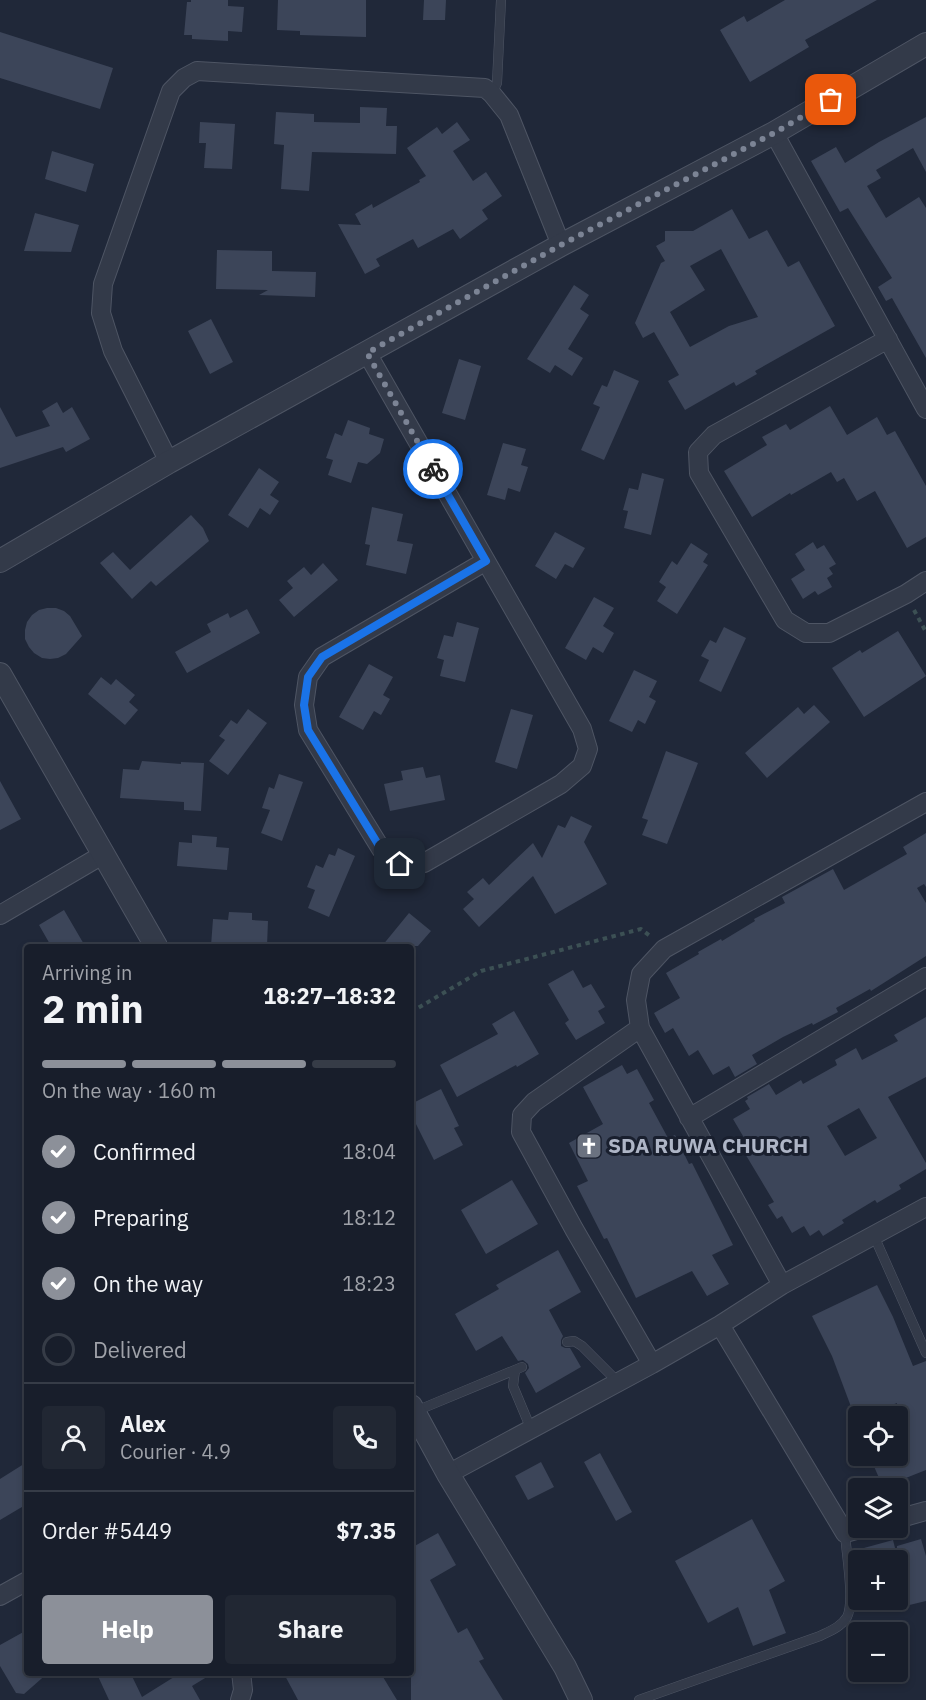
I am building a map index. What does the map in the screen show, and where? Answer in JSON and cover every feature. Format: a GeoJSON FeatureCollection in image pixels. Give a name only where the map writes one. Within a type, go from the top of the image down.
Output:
{"type":"FeatureCollection","features":[{"type":"Feature","properties":{"kind":"street"},"geometry":{"type":"LineString","coordinates":[[0,561],[169,462],[561,245],[774,133],[926,44]]}},
{"type":"Feature","properties":{"kind":"street"},"geometry":{"type":"LineString","coordinates":[[169,462],[112,351],[101,313],[103,284],[171,90],[196,71],[485,88],[509,115],[561,245]]}},
{"type":"Feature","properties":{"kind":"street"},"geometry":{"type":"LineString","coordinates":[[774,133],[926,409]]}},
{"type":"Feature","properties":{"kind":"street"},"geometry":{"type":"LineString","coordinates":[[888,339],[714,435],[698,452],[699,473],[786,620],[806,633],[829,633],[906,594],[926,581]]}},
{"type":"Feature","properties":{"kind":"street"},"geometry":{"type":"LineString","coordinates":[[367,353],[486,561],[582,729],[588,749],[582,766],[561,784],[424,863],[400,864],[381,849],[308,730],[304,705],[308,677],[322,657],[486,561]]}},
{"type":"Feature","properties":{"kind":"street"},"geometry":{"type":"LineString","coordinates":[[0,674],[155,944]]}},
{"type":"Feature","properties":{"kind":"street"},"geometry":{"type":"LineString","coordinates":[[782,1285],[640,1028],[636,1000],[640,974],[664,949],[926,802]]}},
{"type":"Feature","properties":{"kind":"street"},"geometry":{"type":"LineString","coordinates":[[0,915],[104,854]]}},
{"type":"Feature","properties":{"kind":"street"},"geometry":{"type":"LineString","coordinates":[[689,1118],[926,977]]}},
{"type":"Feature","properties":{"kind":"street"},"geometry":{"type":"LineString","coordinates":[[640,1028],[534,1102],[522,1115],[521,1132],[652,1364]]}},
{"type":"Feature","properties":{"kind":"street"},"geometry":{"type":"LineString","coordinates":[[448,1474],[652,1364],[720,1325],[782,1285],[926,1208]]}},
{"type":"Feature","properties":{"kind":"street"},"geometry":{"type":"LineString","coordinates":[[720,1325],[845,1533],[848,1532]]}},
{"type":"Feature","properties":{"kind":"street"},"geometry":{"type":"LineString","coordinates":[[414,1411],[448,1474],[565,1667],[581,1700]]}},
{"type":"Feature","properties":{"kind":"street"},"geometry":{"type":"LineString","coordinates":[[908,1516],[926,1510]]}},
{"type":"Feature","properties":{"kind":"street"},"geometry":{"type":"LineString","coordinates":[[0,1596],[24,1583]]}},
{"type":"Feature","properties":{"kind":"street"},"geometry":{"type":"LineString","coordinates":[[240,1700],[243,1690],[241,1676]]}},
{"type":"Feature","properties":{"kind":"lane"},"geometry":{"type":"LineString","coordinates":[[492,94],[497,83],[501,0]]}},
{"type":"Feature","properties":{"kind":"lane"},"geometry":{"type":"LineString","coordinates":[[874,1236],[926,1353]]}},
{"type":"Feature","properties":{"kind":"lane"},"geometry":{"type":"LineString","coordinates":[[567,1342],[574,1341],[582,1346],[618,1382]]}},
{"type":"Feature","properties":{"kind":"lane"},"geometry":{"type":"LineString","coordinates":[[414,1409],[518,1369],[513,1386],[531,1429]]}},
{"type":"Feature","properties":{"kind":"lane"},"geometry":{"type":"LineString","coordinates":[[639,1700],[837,1628],[847,1617],[851,1603],[845,1533]]}},
{"type":"Feature","properties":{"kind":"path"},"geometry":{"type":"LineString","coordinates":[[414,1010],[481,970],[641,929],[664,949]]}},
{"type":"Feature","properties":{"kind":"building"},"geometry":{"type":"Polygon","coordinates":[[[191,0],[228,0],[228,6],[244,7],[242,32],[228,31],[228,41],[192,39],[192,35],[184,35],[187,2],[191,0]]]}},
{"type":"Feature","properties":{"kind":"building"},"geometry":{"type":"Polygon","coordinates":[[[278,0],[366,0],[366,37],[300,35],[300,31],[277,30],[278,0]]]}},
{"type":"Feature","properties":{"kind":"building"},"geometry":{"type":"Polygon","coordinates":[[[424,0],[446,0],[445,20],[423,20],[424,0]]]}},
{"type":"Feature","properties":{"kind":"building"},"geometry":{"type":"Polygon","coordinates":[[[785,0],[877,0],[805,40],[809,47],[750,82],[720,30],[744,16],[747,22],[785,0]]]}},
{"type":"Feature","properties":{"kind":"building"},"geometry":{"type":"Polygon","coordinates":[[[0,32],[113,68],[100,109],[0,78],[0,32]]]}},
{"type":"Feature","properties":{"kind":"building"},"geometry":{"type":"Polygon","coordinates":[[[360,107],[387,108],[386,126],[397,126],[396,154],[312,152],[309,191],[281,189],[284,145],[274,144],[276,112],[314,114],[314,122],[360,123],[360,107]]]}},
{"type":"Feature","properties":{"kind":"building"},"geometry":{"type":"Polygon","coordinates":[[[926,117],[926,172],[913,148],[876,170],[881,178],[867,186],[886,218],[919,197],[926,208],[926,358],[892,298],[886,301],[878,287],[892,278],[848,208],[840,212],[811,161],[836,147],[845,163],[926,117]]]}},
{"type":"Feature","properties":{"kind":"building"},"geometry":{"type":"Polygon","coordinates":[[[200,122],[235,124],[232,169],[204,168],[206,143],[199,143],[200,122]]]}},
{"type":"Feature","properties":{"kind":"building"},"geometry":{"type":"Polygon","coordinates":[[[457,122],[470,140],[453,151],[473,181],[486,172],[502,196],[482,210],[488,219],[460,239],[453,229],[418,248],[413,239],[376,259],[380,266],[365,274],[338,224],[361,225],[355,214],[372,204],[373,208],[420,182],[419,180],[426,176],[407,148],[437,127],[442,134],[457,122]]]}},
{"type":"Feature","properties":{"kind":"building"},"geometry":{"type":"Polygon","coordinates":[[[52,151],[94,164],[86,192],[45,179],[52,151]]]}},
{"type":"Feature","properties":{"kind":"building"},"geometry":{"type":"Polygon","coordinates":[[[732,209],[749,239],[767,230],[788,267],[799,261],[835,326],[755,371],[757,374],[736,386],[734,382],[685,410],[668,381],[679,375],[654,332],[643,338],[635,323],[661,263],[665,261],[656,246],[665,241],[665,231],[693,231],[732,209]],[[721,249],[690,266],[705,290],[670,312],[690,347],[729,326],[758,317],[721,249]]]}},
{"type":"Feature","properties":{"kind":"building"},"geometry":{"type":"Polygon","coordinates":[[[35,213],[79,225],[71,252],[24,251],[35,213]]]}},
{"type":"Feature","properties":{"kind":"building"},"geometry":{"type":"Polygon","coordinates":[[[217,250],[272,251],[272,271],[316,272],[315,297],[259,295],[268,290],[216,289],[217,250]]]}},
{"type":"Feature","properties":{"kind":"building"},"geometry":{"type":"Polygon","coordinates":[[[574,285],[589,295],[580,309],[589,315],[568,349],[583,358],[572,376],[555,365],[550,373],[527,359],[574,285]]]}},
{"type":"Feature","properties":{"kind":"building"},"geometry":{"type":"Polygon","coordinates":[[[211,319],[233,362],[210,374],[188,331],[211,319]]]}},
{"type":"Feature","properties":{"kind":"building"},"geometry":{"type":"Polygon","coordinates":[[[459,359],[481,366],[465,420],[442,413],[459,359]]]}},
{"type":"Feature","properties":{"kind":"building"},"geometry":{"type":"Polygon","coordinates":[[[614,370],[639,381],[604,460],[581,450],[600,407],[593,404],[602,385],[607,387],[614,370]]]}},
{"type":"Feature","properties":{"kind":"building"},"geometry":{"type":"Polygon","coordinates":[[[57,402],[63,413],[72,407],[90,439],[66,452],[63,447],[0,468],[0,407],[16,437],[50,426],[42,411],[57,402]]]}},
{"type":"Feature","properties":{"kind":"building"},"geometry":{"type":"Polygon","coordinates":[[[830,406],[847,435],[877,417],[887,435],[895,431],[926,486],[926,537],[907,548],[875,491],[857,501],[844,478],[837,482],[831,472],[791,495],[790,493],[752,517],[724,471],[767,445],[762,437],[786,424],[790,430],[830,406]]]}},
{"type":"Feature","properties":{"kind":"building"},"geometry":{"type":"Polygon","coordinates":[[[348,420],[370,428],[369,434],[384,439],[380,453],[367,464],[358,462],[351,483],[328,475],[333,460],[326,458],[335,433],[342,436],[348,420]]]}},
{"type":"Feature","properties":{"kind":"building"},"geometry":{"type":"Polygon","coordinates":[[[503,443],[526,449],[521,465],[528,467],[520,492],[508,488],[505,500],[487,495],[503,443]]]}},
{"type":"Feature","properties":{"kind":"building"},"geometry":{"type":"Polygon","coordinates":[[[259,468],[279,482],[270,495],[279,501],[270,515],[260,508],[248,528],[228,515],[259,468]]]}},
{"type":"Feature","properties":{"kind":"building"},"geometry":{"type":"Polygon","coordinates":[[[642,473],[664,479],[651,535],[624,528],[628,511],[623,510],[629,488],[638,490],[642,473]]]}},
{"type":"Feature","properties":{"kind":"building"},"geometry":{"type":"Polygon","coordinates":[[[372,507],[403,514],[397,541],[413,544],[406,574],[366,565],[370,545],[365,544],[372,507]]]}},
{"type":"Feature","properties":{"kind":"building"},"geometry":{"type":"Polygon","coordinates":[[[191,515],[203,528],[209,541],[156,586],[151,581],[132,599],[100,563],[113,552],[130,570],[191,515]]]}},
{"type":"Feature","properties":{"kind":"building"},"geometry":{"type":"Polygon","coordinates":[[[555,532],[585,548],[573,568],[565,564],[556,579],[535,566],[555,532]]]}},
{"type":"Feature","properties":{"kind":"building"},"geometry":{"type":"Polygon","coordinates":[[[813,542],[817,549],[824,545],[836,564],[829,568],[833,574],[827,578],[832,587],[818,595],[815,591],[803,599],[791,579],[805,570],[795,554],[813,542]]]}},
{"type":"Feature","properties":{"kind":"building"},"geometry":{"type":"Polygon","coordinates":[[[691,543],[708,554],[703,562],[708,565],[677,614],[657,601],[666,587],[659,582],[672,561],[677,565],[691,543]]]}},
{"type":"Feature","properties":{"kind":"building"},"geometry":{"type":"Polygon","coordinates":[[[323,563],[338,580],[294,617],[279,600],[293,588],[287,581],[304,567],[311,575],[323,563]]]}},
{"type":"Feature","properties":{"kind":"building"},"geometry":{"type":"Polygon","coordinates":[[[594,597],[614,608],[603,626],[614,633],[603,653],[593,647],[586,660],[565,648],[594,597]]]}},
{"type":"Feature","properties":{"kind":"building"},"geometry":{"type":"Polygon","coordinates":[[[47,608],[64,611],[70,616],[82,636],[66,654],[58,658],[42,658],[34,653],[25,639],[27,622],[39,610],[47,608]]]}},
{"type":"Feature","properties":{"kind":"building"},"geometry":{"type":"Polygon","coordinates":[[[247,609],[260,633],[187,673],[175,652],[211,632],[207,624],[228,613],[230,618],[247,609]]]}},
{"type":"Feature","properties":{"kind":"building"},"geometry":{"type":"Polygon","coordinates":[[[457,622],[479,628],[465,682],[440,676],[444,660],[437,658],[444,635],[453,637],[457,622]]]}},
{"type":"Feature","properties":{"kind":"building"},"geometry":{"type":"Polygon","coordinates":[[[724,627],[746,638],[721,692],[699,681],[709,660],[701,656],[710,640],[716,643],[724,627]]]}},
{"type":"Feature","properties":{"kind":"building"},"geometry":{"type":"Polygon","coordinates":[[[898,631],[926,676],[864,717],[832,668],[860,650],[862,653],[898,631]]]}},
{"type":"Feature","properties":{"kind":"building"},"geometry":{"type":"Polygon","coordinates":[[[369,664],[393,677],[383,695],[390,699],[381,715],[374,711],[363,730],[339,717],[369,664]]]}},
{"type":"Feature","properties":{"kind":"building"},"geometry":{"type":"Polygon","coordinates":[[[634,670],[657,681],[649,697],[656,701],[645,724],[638,720],[632,732],[609,721],[634,670]]]}},
{"type":"Feature","properties":{"kind":"building"},"geometry":{"type":"Polygon","coordinates":[[[101,677],[111,685],[116,679],[135,695],[129,702],[138,710],[125,725],[88,694],[101,677]]]}},
{"type":"Feature","properties":{"kind":"building"},"geometry":{"type":"Polygon","coordinates":[[[814,705],[830,722],[767,778],[745,753],[798,707],[804,714],[814,705]]]}},
{"type":"Feature","properties":{"kind":"building"},"geometry":{"type":"Polygon","coordinates":[[[248,709],[267,723],[228,775],[209,761],[225,740],[219,736],[231,720],[237,724],[248,709]]]}},
{"type":"Feature","properties":{"kind":"building"},"geometry":{"type":"Polygon","coordinates":[[[511,709],[533,715],[517,769],[495,762],[511,709]]]}},
{"type":"Feature","properties":{"kind":"building"},"geometry":{"type":"Polygon","coordinates":[[[666,751],[698,763],[667,844],[642,835],[648,820],[642,818],[666,751]]]}},
{"type":"Feature","properties":{"kind":"building"},"geometry":{"type":"Polygon","coordinates":[[[142,761],[204,763],[201,811],[184,810],[184,802],[120,798],[123,769],[139,770],[142,761]]]}},
{"type":"Feature","properties":{"kind":"building"},"geometry":{"type":"Polygon","coordinates":[[[423,767],[426,778],[440,775],[445,800],[390,811],[384,784],[403,780],[401,771],[423,767]]]}},
{"type":"Feature","properties":{"kind":"building"},"geometry":{"type":"Polygon","coordinates":[[[279,774],[303,782],[282,841],[261,833],[270,810],[262,808],[269,787],[274,789],[279,774]]]}},
{"type":"Feature","properties":{"kind":"building"},"geometry":{"type":"Polygon","coordinates":[[[0,781],[21,819],[0,830],[0,781]]]}},
{"type":"Feature","properties":{"kind":"building"},"geometry":{"type":"Polygon","coordinates":[[[571,816],[592,826],[584,842],[607,884],[555,914],[533,876],[479,927],[463,909],[474,899],[467,892],[483,878],[489,885],[533,843],[542,858],[558,825],[565,828],[571,816]]]}},
{"type":"Feature","properties":{"kind":"building"},"geometry":{"type":"Polygon","coordinates":[[[926,833],[926,887],[924,884],[917,888],[926,903],[926,956],[871,991],[870,989],[836,1008],[838,1012],[783,1037],[752,1055],[757,1064],[735,1077],[729,1066],[713,1075],[698,1050],[689,1056],[673,1028],[665,1033],[654,1013],[680,998],[666,973],[699,954],[698,952],[721,939],[722,941],[755,921],[754,919],[785,903],[782,897],[833,869],[844,890],[907,854],[903,847],[926,833]]]}},
{"type":"Feature","properties":{"kind":"building"},"geometry":{"type":"Polygon","coordinates":[[[192,835],[217,837],[216,847],[229,848],[227,870],[177,866],[179,842],[192,843],[192,835]]]}},
{"type":"Feature","properties":{"kind":"building"},"geometry":{"type":"Polygon","coordinates":[[[338,848],[355,856],[329,917],[308,908],[315,890],[307,887],[316,865],[323,868],[329,854],[335,856],[338,848]]]}},
{"type":"Feature","properties":{"kind":"building"},"geometry":{"type":"Polygon","coordinates":[[[64,910],[84,944],[50,944],[39,925],[64,910]]]}},
{"type":"Feature","properties":{"kind":"building"},"geometry":{"type":"Polygon","coordinates":[[[229,912],[252,913],[252,920],[268,921],[267,944],[211,944],[213,919],[228,920],[229,912]]]}},
{"type":"Feature","properties":{"kind":"building"},"geometry":{"type":"Polygon","coordinates":[[[409,913],[431,931],[418,946],[384,944],[409,913]]]}},
{"type":"Feature","properties":{"kind":"building"},"geometry":{"type":"Polygon","coordinates":[[[573,970],[583,988],[591,984],[605,1007],[598,1011],[605,1023],[576,1040],[565,1023],[569,1020],[548,984],[573,970]]]}},
{"type":"Feature","properties":{"kind":"building"},"geometry":{"type":"Polygon","coordinates":[[[514,1011],[539,1054],[457,1097],[440,1065],[498,1034],[492,1024],[514,1011]]]}},
{"type":"Feature","properties":{"kind":"building"},"geometry":{"type":"Polygon","coordinates":[[[926,1017],[926,1077],[888,1097],[926,1163],[926,1169],[899,1185],[901,1189],[877,1203],[875,1200],[842,1220],[844,1223],[823,1236],[819,1230],[810,1236],[804,1226],[792,1233],[782,1216],[777,1219],[768,1205],[774,1202],[744,1152],[750,1148],[733,1119],[750,1109],[745,1101],[747,1097],[769,1084],[776,1095],[801,1080],[803,1084],[837,1065],[835,1060],[856,1048],[862,1060],[898,1041],[894,1035],[926,1017]],[[859,1108],[827,1126],[845,1156],[877,1138],[859,1108]]]}},
{"type":"Feature","properties":{"kind":"building"},"geometry":{"type":"Polygon","coordinates":[[[622,1065],[627,1074],[637,1069],[654,1100],[649,1103],[668,1138],[675,1135],[689,1164],[692,1163],[733,1245],[712,1255],[729,1284],[707,1296],[692,1271],[636,1298],[607,1238],[604,1239],[577,1186],[588,1181],[569,1143],[603,1124],[583,1087],[622,1065]]]}},
{"type":"Feature","properties":{"kind":"building"},"geometry":{"type":"Polygon","coordinates":[[[441,1089],[459,1126],[454,1128],[463,1145],[434,1160],[414,1120],[414,1102],[441,1089]]]}},
{"type":"Feature","properties":{"kind":"building"},"geometry":{"type":"Polygon","coordinates":[[[512,1180],[538,1224],[486,1254],[461,1210],[512,1180]]]}},
{"type":"Feature","properties":{"kind":"building"},"geometry":{"type":"Polygon","coordinates":[[[558,1250],[581,1292],[549,1310],[563,1336],[561,1346],[570,1348],[581,1367],[536,1393],[525,1373],[529,1368],[528,1364],[523,1360],[518,1361],[502,1336],[476,1351],[455,1314],[499,1289],[496,1285],[558,1250]]]}},
{"type":"Feature","properties":{"kind":"building"},"geometry":{"type":"Polygon","coordinates":[[[877,1285],[913,1366],[926,1361],[926,1470],[906,1478],[879,1478],[874,1466],[908,1466],[908,1406],[897,1406],[897,1403],[889,1406],[851,1406],[832,1356],[812,1316],[877,1285]]]}},
{"type":"Feature","properties":{"kind":"building"},"geometry":{"type":"Polygon","coordinates":[[[600,1453],[632,1512],[616,1521],[584,1462],[600,1453]]]}},
{"type":"Feature","properties":{"kind":"building"},"geometry":{"type":"Polygon","coordinates":[[[541,1462],[554,1487],[528,1500],[515,1476],[541,1462]]]}},
{"type":"Feature","properties":{"kind":"building"},"geometry":{"type":"Polygon","coordinates":[[[24,1464],[24,1506],[0,1520],[0,1479],[24,1464]]]}},
{"type":"Feature","properties":{"kind":"building"},"geometry":{"type":"Polygon","coordinates":[[[752,1519],[785,1581],[769,1590],[786,1633],[753,1646],[738,1607],[708,1623],[675,1561],[752,1519]]]}},
{"type":"Feature","properties":{"kind":"building"},"geometry":{"type":"Polygon","coordinates":[[[438,1533],[456,1565],[430,1580],[458,1633],[467,1628],[484,1659],[479,1661],[503,1700],[411,1700],[411,1676],[414,1676],[414,1546],[438,1533]]]}},
{"type":"Feature","properties":{"kind":"building"},"geometry":{"type":"Polygon","coordinates":[[[921,1539],[926,1556],[926,1601],[908,1605],[908,1550],[897,1550],[897,1546],[921,1539]]]}},
{"type":"Feature","properties":{"kind":"building"},"geometry":{"type":"Polygon","coordinates":[[[893,1540],[896,1550],[857,1550],[893,1540]]]}},
{"type":"Feature","properties":{"kind":"building"},"geometry":{"type":"Polygon","coordinates":[[[24,1632],[24,1676],[44,1676],[24,1694],[16,1693],[0,1666],[0,1645],[24,1632]]]}},
{"type":"Feature","properties":{"kind":"building"},"geometry":{"type":"Polygon","coordinates":[[[98,1676],[132,1676],[142,1697],[176,1676],[208,1676],[192,1686],[200,1700],[109,1700],[98,1676]]]}},
{"type":"Feature","properties":{"kind":"building"},"geometry":{"type":"Polygon","coordinates":[[[285,1676],[382,1676],[397,1700],[298,1700],[285,1676]]]}},
{"type":"Feature","properties":{"kind":"way so far"},"geometry":{"type":"LineString","coordinates":[[433,469],[367,353],[561,245],[774,133],[831,100]]}},
{"type":"Feature","properties":{"kind":"place","name":"SDA RUWA CHURCH"},"geometry":{"type":"Point","coordinates":[589,1146]}},
{"type":"Feature","properties":{"kind":"route"},"geometry":{"type":"LineString","coordinates":[[400,864],[381,849],[308,730],[304,705],[308,677],[322,657],[486,561],[433,469]]}}]}
